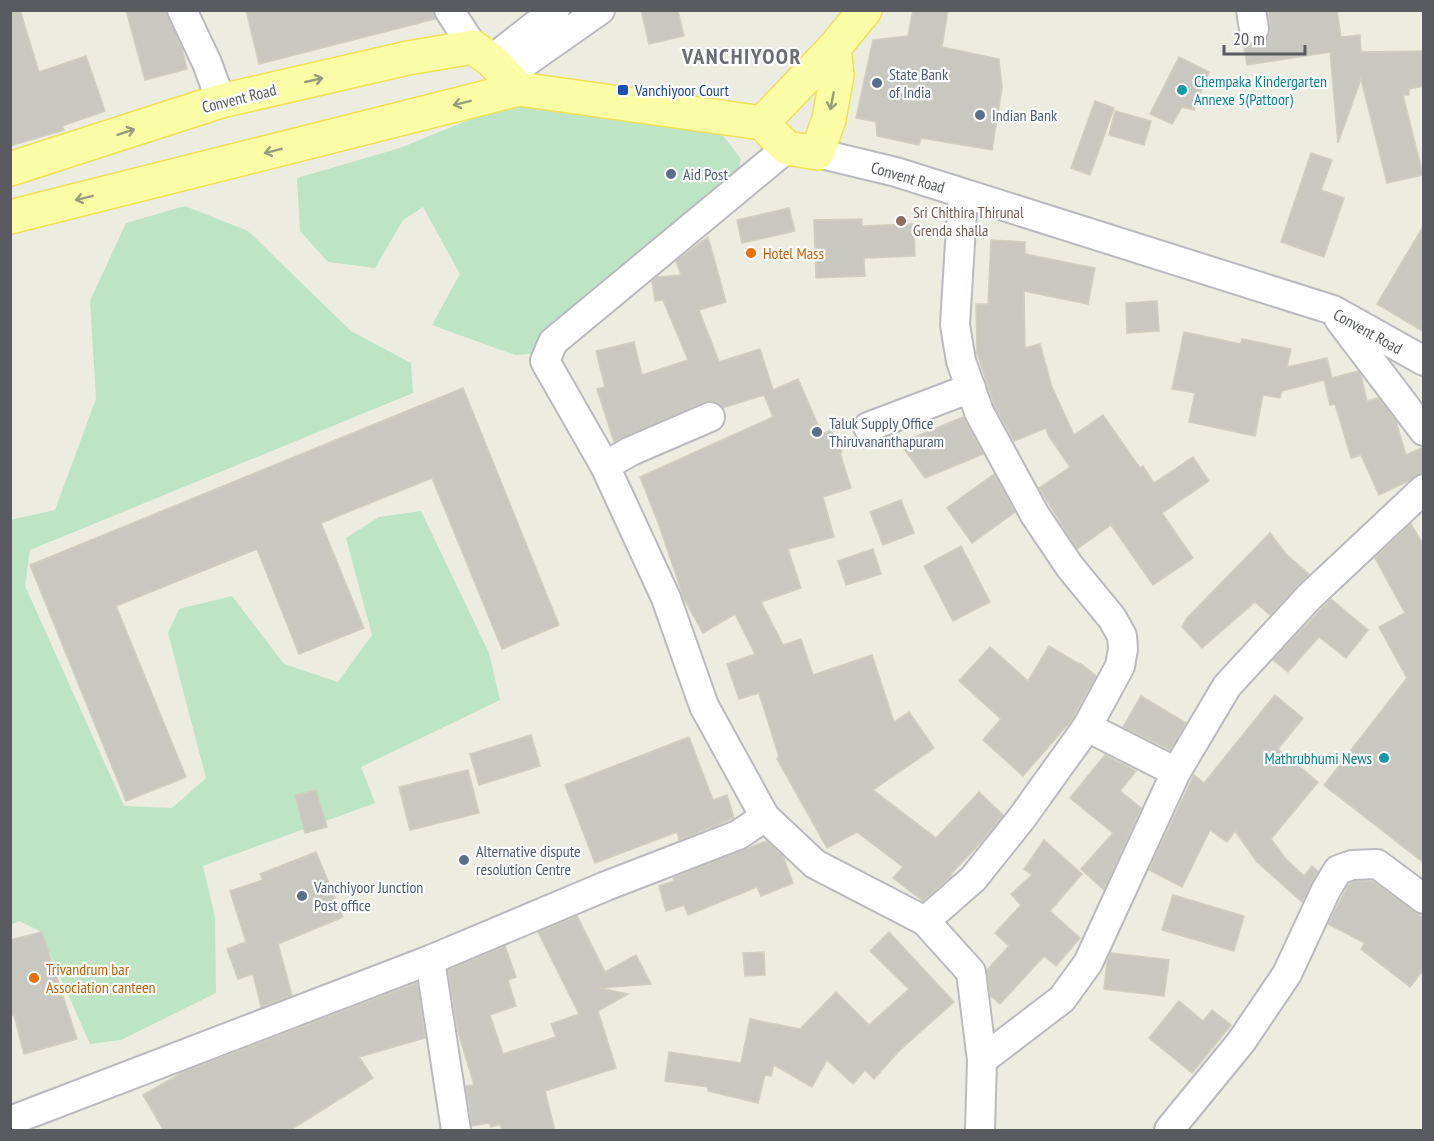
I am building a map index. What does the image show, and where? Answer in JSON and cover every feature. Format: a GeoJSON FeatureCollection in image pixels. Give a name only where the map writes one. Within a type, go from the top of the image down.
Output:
{"type":"FeatureCollection","features":[{"type":"Feature","properties":{"kind":"main road"},"geometry":{"type":"LineString","coordinates":[[834,48],[837,75],[829,119],[802,150],[762,123],[834,48],[865,10]]}},
{"type":"Feature","properties":{"kind":"main road","name":"Convent Road"},"geometry":{"type":"LineString","coordinates":[[10,169],[221,101],[408,58],[497,68],[762,123]]}},
{"type":"Feature","properties":{"kind":"main road"},"geometry":{"type":"LineString","coordinates":[[10,217],[497,68]]}},
{"type":"Feature","properties":{"kind":"street"},"geometry":{"type":"LineString","coordinates":[[183,10],[221,101]]}},
{"type":"Feature","properties":{"kind":"street"},"geometry":{"type":"LineString","coordinates":[[449,10],[497,68]]}},
{"type":"Feature","properties":{"kind":"street"},"geometry":{"type":"LineString","coordinates":[[497,68],[555,10]]}},
{"type":"Feature","properties":{"kind":"street"},"geometry":{"type":"LineString","coordinates":[[497,68],[600,10]]}},
{"type":"Feature","properties":{"kind":"street"},"geometry":{"type":"LineString","coordinates":[[802,150],[553,342],[545,361],[605,466],[666,598],[704,706],[765,817],[816,864],[925,921],[971,972],[982,1060],[980,1131]]}},
{"type":"Feature","properties":{"kind":"street","name":"Convent Road"},"geometry":{"type":"LineString","coordinates":[[802,150],[896,172],[1333,310],[1424,361]]}},
{"type":"Feature","properties":{"kind":"street"},"geometry":{"type":"LineString","coordinates":[[925,921],[973,879],[1021,819],[1087,727],[1120,666],[1123,649],[1122,636],[1112,618],[1070,567],[1035,515],[979,412],[961,361],[955,325],[963,194]]}},
{"type":"Feature","properties":{"kind":"street"},"geometry":{"type":"LineString","coordinates":[[1333,310],[1424,431]]}},
{"type":"Feature","properties":{"kind":"street"},"geometry":{"type":"LineString","coordinates":[[868,427],[971,388]]}},
{"type":"Feature","properties":{"kind":"street"},"geometry":{"type":"LineString","coordinates":[[605,466],[631,451],[710,417]]}},
{"type":"Feature","properties":{"kind":"street"},"geometry":{"type":"LineString","coordinates":[[982,1060],[1062,999],[1088,963],[1176,772],[1227,686],[1309,597],[1418,503]]}},
{"type":"Feature","properties":{"kind":"street"},"geometry":{"type":"LineString","coordinates":[[1087,727],[1176,772]]}},
{"type":"Feature","properties":{"kind":"street"},"geometry":{"type":"LineString","coordinates":[[10,1121],[430,960],[606,886],[738,835],[765,817]]}},
{"type":"Feature","properties":{"kind":"street"},"geometry":{"type":"LineString","coordinates":[[1169,1131],[1241,1042],[1287,974],[1326,890],[1338,870],[1352,865],[1377,864],[1424,899]]}},
{"type":"Feature","properties":{"kind":"street"},"geometry":{"type":"LineString","coordinates":[[430,960],[456,1131]]}},
{"type":"Feature","properties":{"kind":"green space"},"geometry":{"type":"Polygon","coordinates":[[[513,102],[718,129],[741,159],[736,178],[558,352],[515,355],[432,325],[460,274],[423,207],[403,220],[375,268],[328,262],[300,231],[297,178],[400,148],[513,102]]]}},
{"type":"Feature","properties":{"kind":"green space"},"geometry":{"type":"Polygon","coordinates":[[[185,206],[248,231],[351,331],[411,363],[413,393],[30,550],[25,586],[124,806],[172,808],[206,778],[168,633],[179,609],[232,596],[284,664],[338,682],[372,635],[346,538],[379,517],[421,511],[489,653],[500,700],[361,767],[375,803],[203,866],[215,917],[216,993],[121,1040],[90,1044],[40,931],[19,921],[11,925],[10,520],[55,510],[96,399],[90,301],[126,223],[185,206]]]}},
{"type":"Feature","properties":{"kind":"building"},"geometry":{"type":"Polygon","coordinates":[[[10,10],[20,10],[39,72],[86,56],[105,111],[62,126],[64,130],[10,146],[10,10]]]}},
{"type":"Feature","properties":{"kind":"building"},"geometry":{"type":"Polygon","coordinates":[[[126,10],[166,10],[182,48],[187,69],[145,80],[126,10]]]}},
{"type":"Feature","properties":{"kind":"building"},"geometry":{"type":"Polygon","coordinates":[[[246,10],[433,10],[435,19],[259,64],[246,10]]]}},
{"type":"Feature","properties":{"kind":"building"},"geometry":{"type":"Polygon","coordinates":[[[641,10],[678,11],[684,36],[649,44],[641,10]]]}},
{"type":"Feature","properties":{"kind":"building"},"geometry":{"type":"Polygon","coordinates":[[[913,10],[948,10],[942,47],[999,59],[1002,88],[992,150],[921,138],[919,145],[877,136],[876,122],[856,118],[873,40],[908,36],[913,10]]]}},
{"type":"Feature","properties":{"kind":"building"},"geometry":{"type":"Polygon","coordinates":[[[1268,10],[1337,10],[1341,37],[1360,35],[1361,52],[1424,51],[1424,86],[1409,89],[1409,95],[1403,95],[1423,175],[1387,183],[1361,79],[1338,143],[1330,52],[1247,65],[1243,41],[1249,45],[1256,45],[1265,41],[1270,34],[1268,10]]]}},
{"type":"Feature","properties":{"kind":"building","name":"Chempaka Kindergarten Annexe 5(Pattoor)"},"geometry":{"type":"Polygon","coordinates":[[[1179,57],[1209,72],[1194,110],[1182,107],[1172,124],[1150,114],[1179,57]]]}},
{"type":"Feature","properties":{"kind":"building"},"geometry":{"type":"Polygon","coordinates":[[[1095,101],[1114,108],[1090,175],[1071,168],[1095,101]]]}},
{"type":"Feature","properties":{"kind":"building"},"geometry":{"type":"Polygon","coordinates":[[[1115,111],[1151,121],[1144,145],[1109,135],[1115,111]]]}},
{"type":"Feature","properties":{"kind":"building"},"geometry":{"type":"Polygon","coordinates":[[[1311,153],[1332,160],[1321,190],[1344,198],[1324,257],[1281,242],[1311,153]]]}},
{"type":"Feature","properties":{"kind":"building"},"geometry":{"type":"Polygon","coordinates":[[[789,208],[795,231],[742,243],[737,220],[789,208]]]}},
{"type":"Feature","properties":{"kind":"building"},"geometry":{"type":"Polygon","coordinates":[[[862,219],[862,226],[914,224],[915,256],[864,258],[865,276],[816,278],[814,220],[862,219]]]}},
{"type":"Feature","properties":{"kind":"building"},"geometry":{"type":"Polygon","coordinates":[[[1424,225],[1424,332],[1377,304],[1424,225]]]}},
{"type":"Feature","properties":{"kind":"building"},"geometry":{"type":"Polygon","coordinates":[[[708,237],[726,302],[699,310],[719,362],[760,349],[773,390],[798,379],[822,434],[831,430],[842,452],[840,453],[851,488],[823,497],[834,537],[788,549],[801,588],[761,602],[783,645],[801,639],[813,675],[872,655],[894,722],[909,712],[934,748],[873,790],[936,838],[979,792],[1003,815],[952,875],[923,901],[893,878],[903,867],[857,832],[827,848],[777,759],[779,757],[759,693],[739,699],[727,664],[755,654],[735,614],[703,633],[684,599],[640,477],[773,417],[764,395],[723,408],[719,403],[703,402],[614,442],[597,389],[605,387],[596,351],[634,342],[642,375],[688,360],[663,300],[655,301],[652,281],[657,277],[681,275],[676,261],[708,237]]]}},
{"type":"Feature","properties":{"kind":"building"},"geometry":{"type":"Polygon","coordinates":[[[991,240],[1025,242],[1025,254],[1095,268],[1088,304],[1024,291],[1025,348],[1040,344],[1052,387],[1074,435],[1103,415],[1140,468],[1143,466],[1154,483],[1193,457],[1209,481],[1162,513],[1193,558],[1153,585],[1111,525],[1077,549],[1039,488],[1070,467],[1048,435],[1046,428],[1014,441],[994,405],[977,353],[976,304],[988,304],[991,240]]]}},
{"type":"Feature","properties":{"kind":"building"},"geometry":{"type":"Polygon","coordinates":[[[1157,301],[1159,331],[1127,333],[1126,303],[1157,301]]]}},
{"type":"Feature","properties":{"kind":"building"},"geometry":{"type":"Polygon","coordinates":[[[1184,332],[1241,344],[1242,339],[1291,349],[1287,367],[1327,358],[1332,378],[1358,371],[1367,401],[1378,398],[1396,421],[1406,455],[1424,447],[1424,473],[1379,495],[1361,455],[1351,458],[1335,404],[1330,405],[1324,380],[1282,391],[1280,398],[1263,395],[1255,436],[1189,422],[1195,393],[1172,389],[1184,332]]]}},
{"type":"Feature","properties":{"kind":"building"},"geometry":{"type":"Polygon","coordinates":[[[463,388],[559,625],[502,649],[432,478],[321,523],[364,628],[299,654],[257,549],[116,606],[186,777],[126,801],[30,565],[463,388]]]}},
{"type":"Feature","properties":{"kind":"building"},"geometry":{"type":"Polygon","coordinates":[[[963,417],[983,454],[925,478],[900,443],[963,417]]]}},
{"type":"Feature","properties":{"kind":"building"},"geometry":{"type":"Polygon","coordinates":[[[994,474],[1015,512],[972,543],[947,508],[994,474]]]}},
{"type":"Feature","properties":{"kind":"building"},"geometry":{"type":"Polygon","coordinates":[[[901,500],[914,533],[883,545],[870,512],[901,500]]]}},
{"type":"Feature","properties":{"kind":"building","name":"Mathrubhumi News"},"geometry":{"type":"Polygon","coordinates":[[[1411,524],[1424,546],[1424,863],[1324,785],[1407,678],[1379,627],[1405,613],[1375,558],[1411,524]]]}},
{"type":"Feature","properties":{"kind":"building"},"geometry":{"type":"Polygon","coordinates":[[[1270,533],[1286,554],[1309,574],[1270,615],[1255,602],[1202,648],[1182,627],[1187,618],[1270,533]]]}},
{"type":"Feature","properties":{"kind":"building"},"geometry":{"type":"Polygon","coordinates":[[[961,546],[990,602],[953,621],[924,566],[961,546]]]}},
{"type":"Feature","properties":{"kind":"building"},"geometry":{"type":"Polygon","coordinates":[[[873,549],[881,574],[846,585],[838,561],[873,549]]]}},
{"type":"Feature","properties":{"kind":"building"},"geometry":{"type":"Polygon","coordinates":[[[1331,599],[1368,630],[1346,658],[1319,637],[1288,672],[1273,660],[1331,599]]]}},
{"type":"Feature","properties":{"kind":"building"},"geometry":{"type":"Polygon","coordinates":[[[1049,646],[1080,663],[1096,676],[1071,721],[1023,776],[983,740],[1001,719],[959,681],[990,647],[1028,681],[1049,646]]]}},
{"type":"Feature","properties":{"kind":"building"},"geometry":{"type":"Polygon","coordinates":[[[1275,695],[1303,718],[1278,749],[1318,782],[1271,839],[1286,859],[1304,876],[1312,866],[1318,871],[1302,902],[1257,862],[1235,831],[1227,842],[1210,830],[1182,887],[1149,870],[1194,775],[1204,783],[1275,695]]]}},
{"type":"Feature","properties":{"kind":"building"},"geometry":{"type":"Polygon","coordinates":[[[1141,696],[1186,723],[1170,750],[1123,727],[1141,696]]]}},
{"type":"Feature","properties":{"kind":"building"},"geometry":{"type":"Polygon","coordinates":[[[531,735],[540,766],[479,785],[470,754],[531,735]]]}},
{"type":"Feature","properties":{"kind":"building"},"geometry":{"type":"Polygon","coordinates":[[[689,737],[713,800],[727,795],[734,818],[679,840],[677,832],[595,863],[565,785],[689,737]]]}},
{"type":"Feature","properties":{"kind":"building"},"geometry":{"type":"Polygon","coordinates":[[[1105,755],[1136,771],[1120,791],[1141,808],[1104,890],[1081,869],[1113,833],[1070,798],[1105,755]]]}},
{"type":"Feature","properties":{"kind":"building"},"geometry":{"type":"Polygon","coordinates":[[[468,770],[479,813],[410,830],[399,787],[468,770]]]}},
{"type":"Feature","properties":{"kind":"building"},"geometry":{"type":"Polygon","coordinates":[[[316,790],[327,827],[305,833],[295,795],[316,790]]]}},
{"type":"Feature","properties":{"kind":"building"},"geometry":{"type":"Polygon","coordinates":[[[1044,840],[1082,874],[1050,911],[1080,938],[1056,966],[1044,956],[1000,1004],[991,996],[987,970],[1009,946],[995,933],[1021,905],[1011,894],[1032,875],[1024,869],[1044,840]]]}},
{"type":"Feature","properties":{"kind":"building"},"geometry":{"type":"Polygon","coordinates":[[[766,841],[783,856],[793,883],[761,896],[757,887],[688,915],[684,905],[666,911],[659,886],[674,881],[673,878],[766,841]]]}},
{"type":"Feature","properties":{"kind":"building"},"geometry":{"type":"Polygon","coordinates":[[[316,852],[343,917],[278,944],[292,995],[261,1007],[253,974],[238,979],[227,949],[246,942],[230,891],[263,880],[260,874],[316,852]]]}},
{"type":"Feature","properties":{"kind":"building"},"geometry":{"type":"Polygon","coordinates":[[[1355,881],[1372,881],[1424,918],[1424,969],[1410,987],[1361,949],[1365,943],[1328,924],[1349,884],[1355,881]]]}},
{"type":"Feature","properties":{"kind":"building"},"geometry":{"type":"Polygon","coordinates":[[[1173,895],[1244,916],[1234,951],[1162,930],[1173,895]]]}},
{"type":"Feature","properties":{"kind":"building"},"geometry":{"type":"Polygon","coordinates":[[[577,916],[605,972],[636,955],[651,984],[600,988],[628,994],[598,1011],[616,1068],[545,1091],[555,1131],[502,1131],[500,1124],[491,1127],[489,1123],[472,1126],[466,1086],[474,1085],[458,1032],[448,970],[505,946],[516,977],[508,980],[516,1006],[490,1015],[503,1054],[556,1037],[551,1024],[579,1014],[538,932],[577,916]]]}},
{"type":"Feature","properties":{"kind":"building","name":"Trivandrum bar Association canteen"},"geometry":{"type":"Polygon","coordinates":[[[42,932],[77,1039],[24,1054],[14,1015],[10,1016],[10,940],[42,932]]]}},
{"type":"Feature","properties":{"kind":"building"},"geometry":{"type":"Polygon","coordinates":[[[889,932],[954,1002],[900,1050],[874,1079],[865,1070],[853,1084],[827,1060],[812,1087],[774,1065],[771,1076],[765,1075],[758,1103],[708,1091],[708,1087],[665,1081],[669,1052],[741,1063],[750,1019],[800,1029],[836,992],[869,1025],[909,989],[870,951],[889,932]]]}},
{"type":"Feature","properties":{"kind":"building"},"geometry":{"type":"Polygon","coordinates":[[[764,952],[765,975],[745,976],[743,953],[764,952]]]}},
{"type":"Feature","properties":{"kind":"building"},"geometry":{"type":"Polygon","coordinates":[[[1111,953],[1169,960],[1164,996],[1104,989],[1107,962],[1111,953]]]}},
{"type":"Feature","properties":{"kind":"building"},"geometry":{"type":"Polygon","coordinates":[[[417,983],[425,1038],[359,1057],[373,1078],[289,1131],[164,1131],[143,1095],[183,1072],[417,983]]]}},
{"type":"Feature","properties":{"kind":"building"},"geometry":{"type":"Polygon","coordinates":[[[1179,1001],[1203,1021],[1212,1010],[1231,1025],[1192,1073],[1149,1038],[1179,1001]]]}},
{"type":"Feature","properties":{"kind":"place","name":"State Bank of India"},"geometry":{"type":"Point","coordinates":[877,83]}},
{"type":"Feature","properties":{"kind":"place","name":"Vanchiyoor Court"},"geometry":{"type":"Point","coordinates":[623,90]}},
{"type":"Feature","properties":{"kind":"place","name":"Chempaka Kindergarten Annexe 5(Pattoor)"},"geometry":{"type":"Point","coordinates":[1182,90]}},
{"type":"Feature","properties":{"kind":"place","name":"Indian Bank"},"geometry":{"type":"Point","coordinates":[980,115]}},
{"type":"Feature","properties":{"kind":"place","name":"Aid Post"},"geometry":{"type":"Point","coordinates":[671,174]}},
{"type":"Feature","properties":{"kind":"place","name":"Sri Chithira Thirunal Grenda shalla"},"geometry":{"type":"Point","coordinates":[901,221]}},
{"type":"Feature","properties":{"kind":"place","name":"Hotel Mass"},"geometry":{"type":"Point","coordinates":[751,253]}},
{"type":"Feature","properties":{"kind":"place","name":"Taluk Supply Office Thiruvananthapuram"},"geometry":{"type":"Point","coordinates":[817,432]}},
{"type":"Feature","properties":{"kind":"place","name":"Mathrubhumi News"},"geometry":{"type":"Point","coordinates":[1384,758]}},
{"type":"Feature","properties":{"kind":"place","name":"Alternative dispute resolution Centre"},"geometry":{"type":"Point","coordinates":[464,860]}},
{"type":"Feature","properties":{"kind":"place","name":"Vanchiyoor Junction Post office"},"geometry":{"type":"Point","coordinates":[302,896]}},
{"type":"Feature","properties":{"kind":"place","name":"Trivandrum bar Association canteen"},"geometry":{"type":"Point","coordinates":[34,978]}},
{"type":"Feature","properties":{"kind":"district","name":"VANCHIYOOR"},"geometry":{"type":"Point","coordinates":[742,56]}}]}
